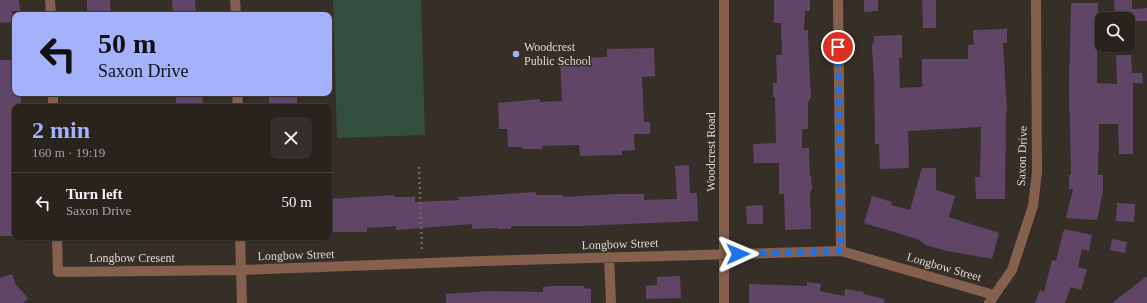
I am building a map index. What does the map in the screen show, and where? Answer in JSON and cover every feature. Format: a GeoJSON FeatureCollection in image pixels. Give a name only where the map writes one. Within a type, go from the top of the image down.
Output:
{"type":"FeatureCollection","features":[{"type":"Feature","properties":{"kind":"street"},"geometry":{"type":"LineString","coordinates":[[50,0],[51,12]]}},
{"type":"Feature","properties":{"kind":"street"},"geometry":{"type":"LineString","coordinates":[[235,0],[236,12]]}},
{"type":"Feature","properties":{"kind":"street","name":"Woodcrest Road"},"geometry":{"type":"LineString","coordinates":[[724,0],[724,303]]}},
{"type":"Feature","properties":{"kind":"street"},"geometry":{"type":"LineString","coordinates":[[838,0],[841,251]]}},
{"type":"Feature","properties":{"kind":"street","name":"Saxon Drive"},"geometry":{"type":"LineString","coordinates":[[991,299],[1012,270],[1033,206],[1037,172],[1036,0]]}},
{"type":"Feature","properties":{"kind":"street","name":"Longbow Cresent"},"geometry":{"type":"LineString","coordinates":[[57,240],[58,272],[241,270]]}},
{"type":"Feature","properties":{"kind":"street"},"geometry":{"type":"LineString","coordinates":[[240,240],[242,303]]}},
{"type":"Feature","properties":{"kind":"street","name":"Longbow Street"},"geometry":{"type":"LineString","coordinates":[[241,270],[610,257],[841,251],[991,299]]}},
{"type":"Feature","properties":{"kind":"street"},"geometry":{"type":"LineString","coordinates":[[610,257],[611,303]]}},
{"type":"Feature","properties":{"kind":"path"},"geometry":{"type":"LineString","coordinates":[[419,168],[422,263]]}},
{"type":"Feature","properties":{"kind":"green space"},"geometry":{"type":"Polygon","coordinates":[[[333,0],[421,0],[425,135],[337,138],[333,0]]]}},
{"type":"Feature","properties":{"kind":"building"},"geometry":{"type":"Polygon","coordinates":[[[0,0],[19,0],[20,11],[12,11],[12,22],[0,23],[0,0]]]}},
{"type":"Feature","properties":{"kind":"building"},"geometry":{"type":"Polygon","coordinates":[[[87,0],[110,0],[111,12],[87,12],[87,0]]]}},
{"type":"Feature","properties":{"kind":"building"},"geometry":{"type":"Polygon","coordinates":[[[172,0],[195,0],[196,12],[173,12],[172,0]]]}},
{"type":"Feature","properties":{"kind":"building"},"geometry":{"type":"Polygon","coordinates":[[[774,0],[810,0],[810,11],[805,11],[804,30],[808,30],[811,97],[808,102],[808,129],[802,129],[802,148],[809,148],[812,189],[810,193],[811,229],[785,230],[784,194],[779,194],[779,163],[754,163],[753,144],[776,143],[775,97],[773,97],[773,83],[777,83],[776,55],[782,55],[781,23],[774,23],[774,0]]]}},
{"type":"Feature","properties":{"kind":"building"},"geometry":{"type":"Polygon","coordinates":[[[864,0],[878,0],[878,11],[864,12],[864,0]]]}},
{"type":"Feature","properties":{"kind":"building"},"geometry":{"type":"Polygon","coordinates":[[[922,0],[936,0],[936,28],[923,28],[922,0]]]}},
{"type":"Feature","properties":{"kind":"building"},"geometry":{"type":"Polygon","coordinates":[[[1114,0],[1132,0],[1132,9],[1147,8],[1147,21],[1135,21],[1135,12],[1115,11],[1114,0]]]}},
{"type":"Feature","properties":{"kind":"building"},"geometry":{"type":"Polygon","coordinates":[[[1071,3],[1098,3],[1098,12],[1095,12],[1095,52],[1097,52],[1097,83],[1117,84],[1116,55],[1131,55],[1132,73],[1142,73],[1143,83],[1133,83],[1133,154],[1119,154],[1118,124],[1099,124],[1098,175],[1103,175],[1103,191],[1097,220],[1066,218],[1073,189],[1069,189],[1069,175],[1071,175],[1069,87],[1071,3]]]}},
{"type":"Feature","properties":{"kind":"building"},"geometry":{"type":"Polygon","coordinates":[[[1007,29],[1007,43],[1003,43],[1007,111],[1005,199],[976,199],[975,177],[980,177],[981,127],[908,131],[909,168],[880,169],[879,144],[875,144],[872,47],[874,36],[902,35],[902,58],[899,58],[900,88],[922,87],[922,59],[968,59],[968,45],[974,44],[973,30],[1007,29]]]}},
{"type":"Feature","properties":{"kind":"building"},"geometry":{"type":"Polygon","coordinates":[[[654,48],[655,76],[642,77],[644,122],[650,122],[650,134],[634,134],[635,150],[622,151],[622,155],[580,156],[579,145],[542,146],[542,149],[508,147],[507,129],[499,129],[498,103],[540,99],[540,102],[562,101],[560,59],[607,57],[607,49],[654,48]]]}},
{"type":"Feature","properties":{"kind":"building"},"geometry":{"type":"Polygon","coordinates":[[[0,60],[12,60],[12,96],[21,96],[21,104],[12,104],[12,236],[0,236],[0,60]]]}},
{"type":"Feature","properties":{"kind":"building"},"geometry":{"type":"Polygon","coordinates":[[[176,96],[202,96],[203,104],[176,104],[176,96]]]}},
{"type":"Feature","properties":{"kind":"building"},"geometry":{"type":"Polygon","coordinates":[[[269,96],[297,96],[297,104],[269,104],[269,96]]]}},
{"type":"Feature","properties":{"kind":"building"},"geometry":{"type":"Polygon","coordinates":[[[689,165],[690,193],[697,193],[698,221],[580,226],[511,226],[511,229],[472,229],[472,224],[396,230],[396,226],[367,228],[367,232],[332,232],[332,199],[394,195],[394,197],[415,197],[415,202],[459,200],[459,197],[536,192],[536,195],[563,195],[563,197],[644,194],[644,200],[677,199],[675,166],[689,165]]]}},
{"type":"Feature","properties":{"kind":"building"},"geometry":{"type":"Polygon","coordinates":[[[922,168],[936,168],[936,190],[955,196],[949,217],[999,233],[992,259],[943,250],[926,245],[917,239],[864,223],[872,196],[892,202],[891,205],[910,210],[922,168]]]}},
{"type":"Feature","properties":{"kind":"building"},"geometry":{"type":"Polygon","coordinates":[[[1117,203],[1135,204],[1134,222],[1116,221],[1117,203]]]}},
{"type":"Feature","properties":{"kind":"building"},"geometry":{"type":"Polygon","coordinates":[[[763,205],[763,224],[747,224],[746,206],[763,205]]]}},
{"type":"Feature","properties":{"kind":"building"},"geometry":{"type":"Polygon","coordinates":[[[1064,229],[1092,235],[1089,251],[1082,249],[1078,267],[1087,270],[1081,290],[1071,287],[1065,303],[1035,303],[1040,290],[1044,292],[1052,260],[1056,261],[1064,229]]]}},
{"type":"Feature","properties":{"kind":"building"},"geometry":{"type":"Polygon","coordinates":[[[1112,239],[1127,242],[1125,253],[1110,250],[1112,239]]]}},
{"type":"Feature","properties":{"kind":"building"},"geometry":{"type":"Polygon","coordinates":[[[12,274],[16,285],[28,298],[23,303],[0,303],[0,278],[12,274]]]}},
{"type":"Feature","properties":{"kind":"building"},"geometry":{"type":"Polygon","coordinates":[[[680,276],[681,298],[646,299],[646,286],[657,285],[657,277],[680,276]]]}},
{"type":"Feature","properties":{"kind":"building"},"geometry":{"type":"Polygon","coordinates":[[[1147,276],[1147,303],[1112,303],[1147,276]]]}},
{"type":"Feature","properties":{"kind":"building"},"geometry":{"type":"Polygon","coordinates":[[[807,282],[821,284],[820,291],[844,296],[845,289],[864,292],[863,294],[884,299],[884,303],[749,303],[749,284],[807,286],[807,282]]]}},
{"type":"Feature","properties":{"kind":"building"},"geometry":{"type":"Polygon","coordinates":[[[584,286],[584,288],[591,289],[591,303],[446,303],[446,294],[488,291],[543,292],[543,287],[584,286]]]}},
{"type":"Feature","properties":{"kind":"place","name":"Woodcrest Public School"},"geometry":{"type":"Point","coordinates":[516,54]}},
{"type":"Feature","properties":{"kind":"route"},"geometry":{"type":"LineString","coordinates":[[738,254],[841,251],[838,47]]}}]}
